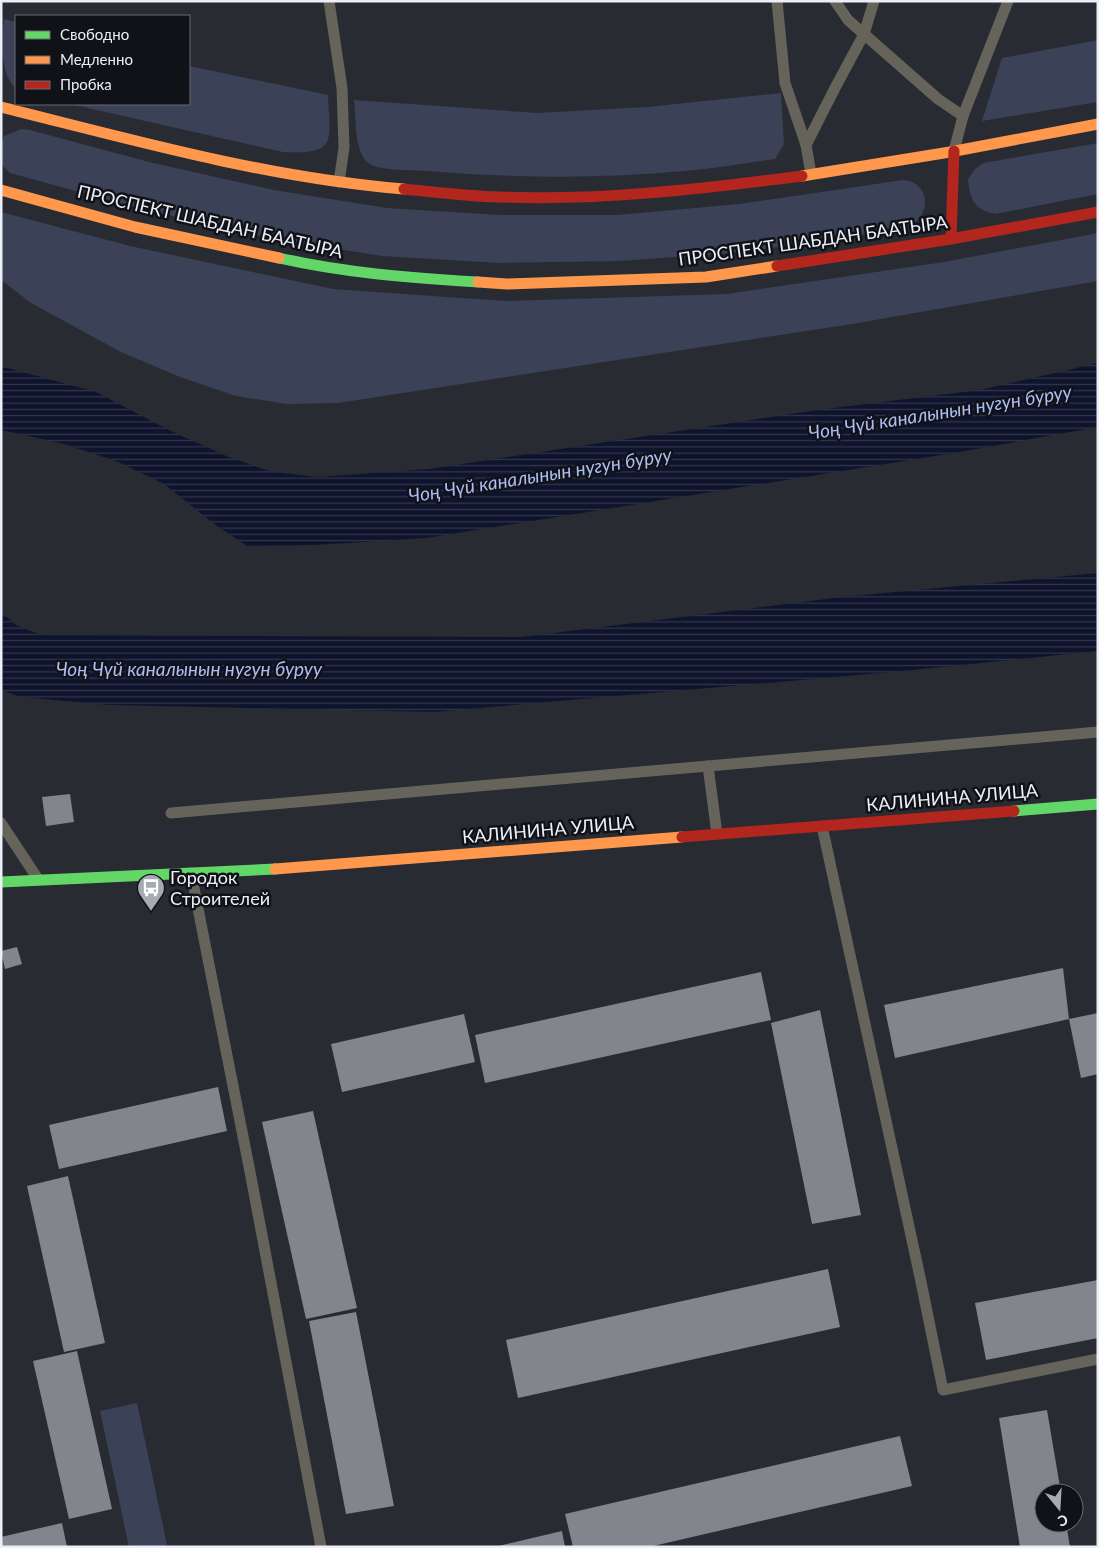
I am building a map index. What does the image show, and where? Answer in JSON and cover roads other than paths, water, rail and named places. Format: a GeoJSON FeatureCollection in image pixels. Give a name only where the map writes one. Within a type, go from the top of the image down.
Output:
{"type":"FeatureCollection","features":[{"type":"Feature","properties":{"kind":"main road"},"geometry":{"type":"LineString","coordinates":[[1,107],[164,147],[338,182],[498,197],[583,196],[676,190],[810,174],[954,151],[1098,124]]}},
{"type":"Feature","properties":{"kind":"main road"},"geometry":{"type":"LineString","coordinates":[[951,239],[954,151]]}},
{"type":"Feature","properties":{"kind":"main road","name":"ПРОСПЕКТ ШАБДАН БААТЫРА"},"geometry":{"type":"LineString","coordinates":[[1,190],[135,227],[319,267],[411,278],[507,284],[706,276],[951,239],[1098,212]]}},
{"type":"Feature","properties":{"kind":"main road","name":"КАЛИНИНА УЛИЦА"},"geometry":{"type":"LineString","coordinates":[[1,882],[267,870],[1098,804]]}},
{"type":"Feature","properties":{"kind":"lane"},"geometry":{"type":"LineString","coordinates":[[330,1],[342,88],[344,148],[338,182]]}},
{"type":"Feature","properties":{"kind":"lane"},"geometry":{"type":"LineString","coordinates":[[777,1],[785,83],[806,145],[810,174]]}},
{"type":"Feature","properties":{"kind":"lane"},"geometry":{"type":"LineString","coordinates":[[835,1],[848,20],[938,99],[963,116]]}},
{"type":"Feature","properties":{"kind":"lane"},"geometry":{"type":"LineString","coordinates":[[806,145],[864,34],[874,1]]}},
{"type":"Feature","properties":{"kind":"lane"},"geometry":{"type":"LineString","coordinates":[[954,151],[963,116],[1008,1]]}},
{"type":"Feature","properties":{"kind":"lane"},"geometry":{"type":"LineString","coordinates":[[171,813],[1098,732]]}},
{"type":"Feature","properties":{"kind":"lane"},"geometry":{"type":"LineString","coordinates":[[708,766],[717,834]]}},
{"type":"Feature","properties":{"kind":"lane"},"geometry":{"type":"LineString","coordinates":[[1,823],[39,880]]}},
{"type":"Feature","properties":{"kind":"lane"},"geometry":{"type":"LineString","coordinates":[[822,826],[943,1390],[1098,1359]]}},
{"type":"Feature","properties":{"kind":"lane"},"geometry":{"type":"LineString","coordinates":[[191,873],[321,1547]]}},
{"type":"Feature","properties":{"kind":"water","name":"Чоң Чүй каналынын нугун буруу"},"geometry":{"type":"Polygon","coordinates":[[[1098,363],[1098,427],[960,452],[427,538],[316,545],[247,546],[217,526],[164,484],[116,461],[64,444],[1,430],[1,368],[8,368],[96,392],[169,430],[231,458],[273,472],[318,477],[429,469],[817,410],[980,390],[1098,363]]]}},
{"type":"Feature","properties":{"kind":"water","name":"Чоң Чүй каналынын нугун буруу"},"geometry":{"type":"Polygon","coordinates":[[[1098,573],[1098,651],[893,672],[435,712],[109,705],[20,697],[1,690],[1,612],[16,625],[41,635],[521,637],[842,597],[1098,573]]]}},
{"type":"Feature","properties":{"kind":"place","name":"Городок Строителей"},"geometry":{"type":"Point","coordinates":[151,912]}}]}
